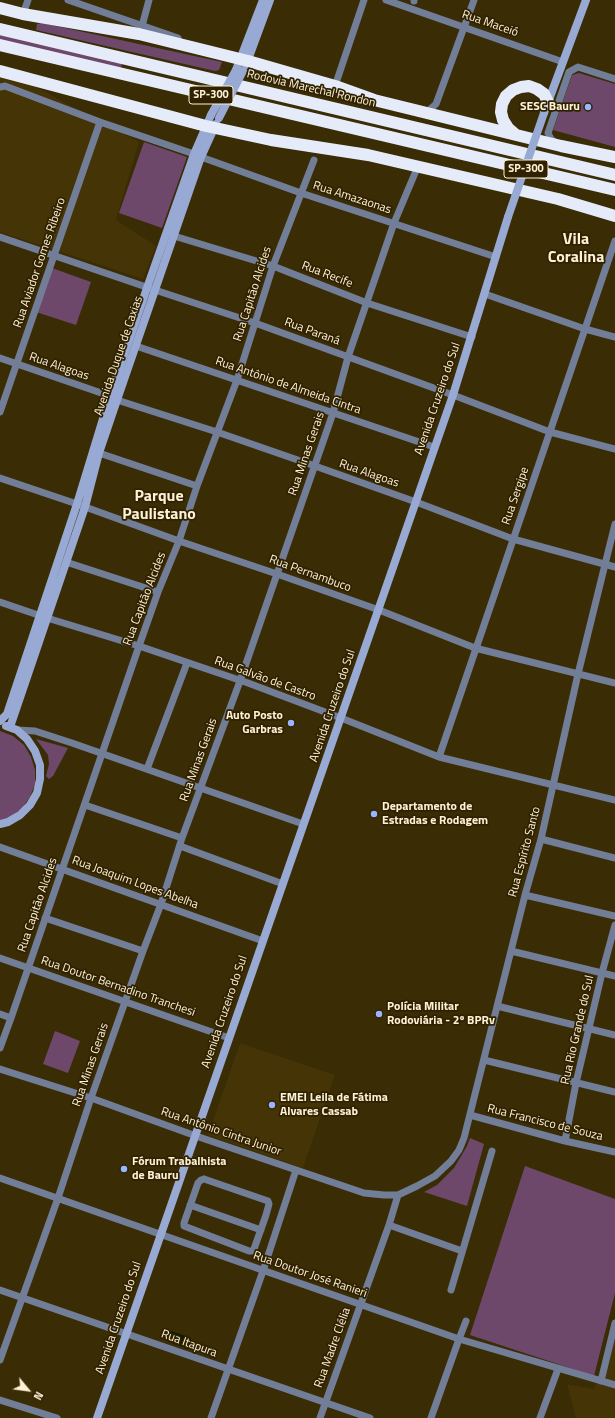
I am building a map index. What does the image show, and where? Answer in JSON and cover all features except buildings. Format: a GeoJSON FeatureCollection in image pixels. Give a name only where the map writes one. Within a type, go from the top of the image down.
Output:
{"type":"FeatureCollection","features":[{"type":"Feature","properties":{"kind":"highway"},"geometry":{"type":"LineString","coordinates":[[0,8],[23,14],[140,34],[242,65],[335,86],[374,100],[561,146],[615,156]]}},
{"type":"Feature","properties":{"kind":"highway","name":"Rodovia Marechal Rondon"},"geometry":{"type":"LineString","coordinates":[[0,29],[615,176]]}},
{"type":"Feature","properties":{"kind":"highway","name":"SP-300"},"geometry":{"type":"LineString","coordinates":[[0,45],[615,190]]}},
{"type":"Feature","properties":{"kind":"highway"},"geometry":{"type":"LineString","coordinates":[[0,71],[213,122],[271,140],[368,155],[418,166],[558,199],[615,216]]}},
{"type":"Feature","properties":{"kind":"highway"},"geometry":{"type":"LineString","coordinates":[[516,135],[508,128],[503,120],[501,112],[502,104],[506,96],[517,88],[529,86],[544,94],[546,107]]}},
{"type":"Feature","properties":{"kind":"highway"},"geometry":{"type":"LineString","coordinates":[[565,163],[615,171]]}},
{"type":"Feature","properties":{"kind":"main road","name":"Avenida Duque de Caxias"},"geometry":{"type":"LineString","coordinates":[[242,65],[263,0]]}},
{"type":"Feature","properties":{"kind":"main road","name":"Avenida Duque de Caxias"},"geometry":{"type":"LineString","coordinates":[[0,722],[7,714],[66,562],[81,506],[114,398],[198,156],[213,122],[242,65],[270,0]]}},
{"type":"Feature","properties":{"kind":"main road","name":"Avenida Cruzeiro do Sul"},"geometry":{"type":"LineString","coordinates":[[97,1418],[303,824],[379,610],[453,395],[508,217],[546,107],[586,0]]}},
{"type":"Feature","properties":{"kind":"main road","name":"Avenida Duque de Caxias"},"geometry":{"type":"LineString","coordinates":[[14,728],[44,617],[99,453],[114,398],[136,346],[151,289],[174,236],[198,156]]}},
{"type":"Feature","properties":{"kind":"main road"},"geometry":{"type":"LineString","coordinates":[[0,722],[14,728],[27,739],[35,751],[40,765],[40,779],[37,793],[30,805],[20,815],[8,822],[0,824]]}},
{"type":"Feature","properties":{"kind":"street"},"geometry":{"type":"LineString","coordinates":[[23,14],[28,0]]}},
{"type":"Feature","properties":{"kind":"street"},"geometry":{"type":"LineString","coordinates":[[68,0],[142,26],[242,65]]}},
{"type":"Feature","properties":{"kind":"street"},"geometry":{"type":"LineString","coordinates":[[142,26],[149,0]]}},
{"type":"Feature","properties":{"kind":"street"},"geometry":{"type":"LineString","coordinates":[[335,86],[364,0]]}},
{"type":"Feature","properties":{"kind":"street","name":"Rua Maceió"},"geometry":{"type":"LineString","coordinates":[[386,0],[563,62]]}},
{"type":"Feature","properties":{"kind":"street"},"geometry":{"type":"LineString","coordinates":[[427,112],[436,104],[474,0]]}},
{"type":"Feature","properties":{"kind":"street"},"geometry":{"type":"LineString","coordinates":[[561,146],[551,138],[548,133],[569,72],[578,67],[615,79]]}},
{"type":"Feature","properties":{"kind":"street","name":"Rua Amazaonas"},"geometry":{"type":"LineString","coordinates":[[0,87],[5,86],[100,122],[301,193],[496,257]]}},
{"type":"Feature","properties":{"kind":"street","name":"Rua Aviador Gomes Ribeiro"},"geometry":{"type":"LineString","coordinates":[[0,412],[100,122]]}},
{"type":"Feature","properties":{"kind":"street","name":"Rua Capitão Alcides"},"geometry":{"type":"LineString","coordinates":[[0,1048],[138,646],[179,541],[197,486],[237,380],[273,266],[314,160]]}},
{"type":"Feature","properties":{"kind":"street","name":"Rua Minas Gerais"},"geometry":{"type":"LineString","coordinates":[[0,1360],[58,1198],[91,1098],[161,904],[181,842],[278,574],[333,413],[348,357],[394,223],[418,166]]}},
{"type":"Feature","properties":{"kind":"street","name":"Rua Recife"},"geometry":{"type":"LineString","coordinates":[[174,236],[273,266],[367,303],[472,337]]}},
{"type":"Feature","properties":{"kind":"street","name":"Rua Paraná"},"geometry":{"type":"LineString","coordinates":[[0,237],[255,323],[550,432],[615,449]]}},
{"type":"Feature","properties":{"kind":"street","name":"Rua Sergipe"},"geometry":{"type":"LineString","coordinates":[[439,757],[615,241]]}},
{"type":"Feature","properties":{"kind":"street"},"geometry":{"type":"LineString","coordinates":[[485,294],[585,329],[615,337]]}},
{"type":"Feature","properties":{"kind":"street","name":"Rua Antônio de Almeida Cintra"},"geometry":{"type":"LineString","coordinates":[[136,346],[434,447]]}},
{"type":"Feature","properties":{"kind":"street","name":"Rua Alagoas"},"geometry":{"type":"LineString","coordinates":[[0,358],[315,466],[513,539],[615,567]]}},
{"type":"Feature","properties":{"kind":"street"},"geometry":{"type":"LineString","coordinates":[[99,453],[197,486]]}},
{"type":"Feature","properties":{"kind":"street","name":"Rua Pernambuco"},"geometry":{"type":"LineString","coordinates":[[0,478],[379,610],[475,648],[615,683]]}},
{"type":"Feature","properties":{"kind":"street","name":"Rua Espírito Santo"},"geometry":{"type":"LineString","coordinates":[[435,1176],[451,1161],[459,1150],[470,1115],[525,895],[541,839],[578,674],[615,524]]}},
{"type":"Feature","properties":{"kind":"street"},"geometry":{"type":"LineString","coordinates":[[66,562],[158,592]]}},
{"type":"Feature","properties":{"kind":"street","name":"Rua Galvão de Castro"},"geometry":{"type":"LineString","coordinates":[[0,602],[138,646],[240,681],[341,718],[439,757],[615,800]]}},
{"type":"Feature","properties":{"kind":"street"},"geometry":{"type":"LineString","coordinates":[[147,770],[187,663]]}},
{"type":"Feature","properties":{"kind":"street"},"geometry":{"type":"LineString","coordinates":[[14,728],[35,731],[303,824]]}},
{"type":"Feature","properties":{"kind":"street"},"geometry":{"type":"LineString","coordinates":[[84,805],[181,842],[283,884]]}},
{"type":"Feature","properties":{"kind":"street"},"geometry":{"type":"LineString","coordinates":[[541,839],[615,858]]}},
{"type":"Feature","properties":{"kind":"street","name":"Rua Joaquim Lopes Abelha"},"geometry":{"type":"LineString","coordinates":[[0,847],[263,941]]}},
{"type":"Feature","properties":{"kind":"street"},"geometry":{"type":"LineString","coordinates":[[525,895],[615,916]]}},
{"type":"Feature","properties":{"kind":"street"},"geometry":{"type":"LineString","coordinates":[[45,918],[143,951]]}},
{"type":"Feature","properties":{"kind":"street","name":"Rua Rio Grande do Sul"},"geometry":{"type":"LineString","coordinates":[[565,1141],[576,1083],[615,925]]}},
{"type":"Feature","properties":{"kind":"street"},"geometry":{"type":"LineString","coordinates":[[511,951],[615,976]]}},
{"type":"Feature","properties":{"kind":"street","name":"Rua Doutor Bernadino Tranchesi"},"geometry":{"type":"LineString","coordinates":[[0,958],[229,1038]]}},
{"type":"Feature","properties":{"kind":"street"},"geometry":{"type":"LineString","coordinates":[[497,1006],[615,1034]]}},
{"type":"Feature","properties":{"kind":"street"},"geometry":{"type":"LineString","coordinates":[[0,1014],[11,1018]]}},
{"type":"Feature","properties":{"kind":"street"},"geometry":{"type":"LineString","coordinates":[[484,1060],[615,1092]]}},
{"type":"Feature","properties":{"kind":"street","name":"Rua Antônio Cintra Junior"},"geometry":{"type":"LineString","coordinates":[[0,1069],[91,1098],[196,1136],[364,1193],[398,1195],[435,1176]]}},
{"type":"Feature","properties":{"kind":"street","name":"Rua Francisco de Souza"},"geometry":{"type":"LineString","coordinates":[[470,1115],[565,1141],[615,1152]]}},
{"type":"Feature","properties":{"kind":"street"},"geometry":{"type":"LineString","coordinates":[[451,1290],[492,1151]]}},
{"type":"Feature","properties":{"kind":"street"},"geometry":{"type":"LineString","coordinates":[[211,1418],[263,1271],[296,1170]]}},
{"type":"Feature","properties":{"kind":"street","name":"Rua Doutor José Ranieri"},"geometry":{"type":"LineString","coordinates":[[0,1178],[458,1339],[615,1385]]}},
{"type":"Feature","properties":{"kind":"street"},"geometry":{"type":"LineString","coordinates":[[204,1179],[268,1200],[269,1204],[254,1250],[249,1251],[186,1227],[184,1223],[190,1205],[198,1183],[204,1179]]}},
{"type":"Feature","properties":{"kind":"street","name":"Rua Madre Clélia"},"geometry":{"type":"LineString","coordinates":[[320,1418],[389,1225],[398,1195]]}},
{"type":"Feature","properties":{"kind":"street"},"geometry":{"type":"LineString","coordinates":[[190,1205],[261,1230]]}},
{"type":"Feature","properties":{"kind":"street"},"geometry":{"type":"LineString","coordinates":[[266,1215],[280,1221]]}},
{"type":"Feature","properties":{"kind":"street"},"geometry":{"type":"LineString","coordinates":[[389,1225],[462,1251]]}},
{"type":"Feature","properties":{"kind":"street","name":"Rua Itapura"},"geometry":{"type":"LineString","coordinates":[[0,1290],[370,1418]]}},
{"type":"Feature","properties":{"kind":"street"},"geometry":{"type":"LineString","coordinates":[[432,1418],[458,1339],[466,1321]]}},
{"type":"Feature","properties":{"kind":"street"},"geometry":{"type":"LineString","coordinates":[[601,1381],[615,1323]]}},
{"type":"Feature","properties":{"kind":"street"},"geometry":{"type":"LineString","coordinates":[[540,1418],[558,1369]]}},
{"type":"Feature","properties":{"kind":"street"},"geometry":{"type":"LineString","coordinates":[[0,1400],[57,1418]]}},
{"type":"Feature","properties":{"kind":"shaded area"},"geometry":{"type":"Polygon","coordinates":[[[42,23],[222,62],[219,70],[215,71],[36,30],[37,24],[42,23]]]}},
{"type":"Feature","properties":{"kind":"shaded area"},"geometry":{"type":"Polygon","coordinates":[[[0,33],[123,62],[119,72],[0,43],[0,33]]]}},
{"type":"Feature","properties":{"kind":"shaded area"},"geometry":{"type":"Polygon","coordinates":[[[0,68],[139,142],[116,220],[156,246],[143,279],[0,232],[0,68]]]}},
{"type":"Feature","properties":{"kind":"shaded area","name":"SESC Bauru"},"geometry":{"type":"Polygon","coordinates":[[[579,73],[615,84],[615,147],[553,130],[572,75],[579,73]]]}},
{"type":"Feature","properties":{"kind":"shaded area"},"geometry":{"type":"Polygon","coordinates":[[[144,142],[187,157],[162,228],[119,213],[144,142]]]}},
{"type":"Feature","properties":{"kind":"shaded area"},"geometry":{"type":"Polygon","coordinates":[[[52,268],[91,282],[76,325],[36,312],[52,268]]]}},
{"type":"Feature","properties":{"kind":"shaded area"},"geometry":{"type":"Polygon","coordinates":[[[0,731],[13,736],[24,745],[31,757],[35,770],[35,784],[30,797],[22,808],[12,816],[0,821],[0,731]]]}},
{"type":"Feature","properties":{"kind":"shaded area"},"geometry":{"type":"Polygon","coordinates":[[[36,739],[68,748],[53,776],[49,779],[46,776],[49,764],[48,755],[36,739]]]}},
{"type":"Feature","properties":{"kind":"shaded area"},"geometry":{"type":"Polygon","coordinates":[[[55,1031],[80,1041],[68,1073],[43,1064],[55,1031]]]}},
{"type":"Feature","properties":{"kind":"shaded area","name":"EMEI Leila de Fátima Alvares Cassab"},"geometry":{"type":"Polygon","coordinates":[[[240,1043],[335,1075],[303,1168],[208,1135],[240,1043]]]}},
{"type":"Feature","properties":{"kind":"shaded area"},"geometry":{"type":"Polygon","coordinates":[[[470,1138],[484,1144],[467,1206],[424,1192],[437,1185],[454,1168],[470,1138]]]}},
{"type":"Feature","properties":{"kind":"shaded area"},"geometry":{"type":"Polygon","coordinates":[[[525,1166],[615,1199],[615,1293],[594,1376],[470,1335],[525,1166]]]}},
{"type":"Feature","properties":{"kind":"shaded area"},"geometry":{"type":"Polygon","coordinates":[[[615,1319],[615,1418],[576,1418],[567,1384],[594,1389],[615,1319]]]}},
{"type":"Feature","properties":{"kind":"shaded area"},"geometry":{"type":"Polygon","coordinates":[[[171,1331],[191,1338],[188,1349],[167,1341],[171,1331]]]}},
{"type":"Feature","properties":{"kind":"place","name":"SESC Bauru"},"geometry":{"type":"Point","coordinates":[588,107]}},
{"type":"Feature","properties":{"kind":"place","name":"Auto Posto Garbras"},"geometry":{"type":"Point","coordinates":[291,723]}},
{"type":"Feature","properties":{"kind":"place","name":"Departamento de Estradas e Rodagem"},"geometry":{"type":"Point","coordinates":[374,814]}},
{"type":"Feature","properties":{"kind":"place","name":"Polícia Militar Rodoviária - 2º BPRv"},"geometry":{"type":"Point","coordinates":[379,1014]}},
{"type":"Feature","properties":{"kind":"place","name":"EMEI Leila de Fátima Alvares Cassab"},"geometry":{"type":"Point","coordinates":[272,1105]}},
{"type":"Feature","properties":{"kind":"place","name":"Fórum Trabalhista de Bauru"},"geometry":{"type":"Point","coordinates":[124,1169]}},
{"type":"Feature","properties":{"kind":"district","name":"Vila Coralina"},"geometry":{"type":"Point","coordinates":[576,249]}},
{"type":"Feature","properties":{"kind":"district","name":"Parque Paulistano"},"geometry":{"type":"Point","coordinates":[159,506]}}]}
